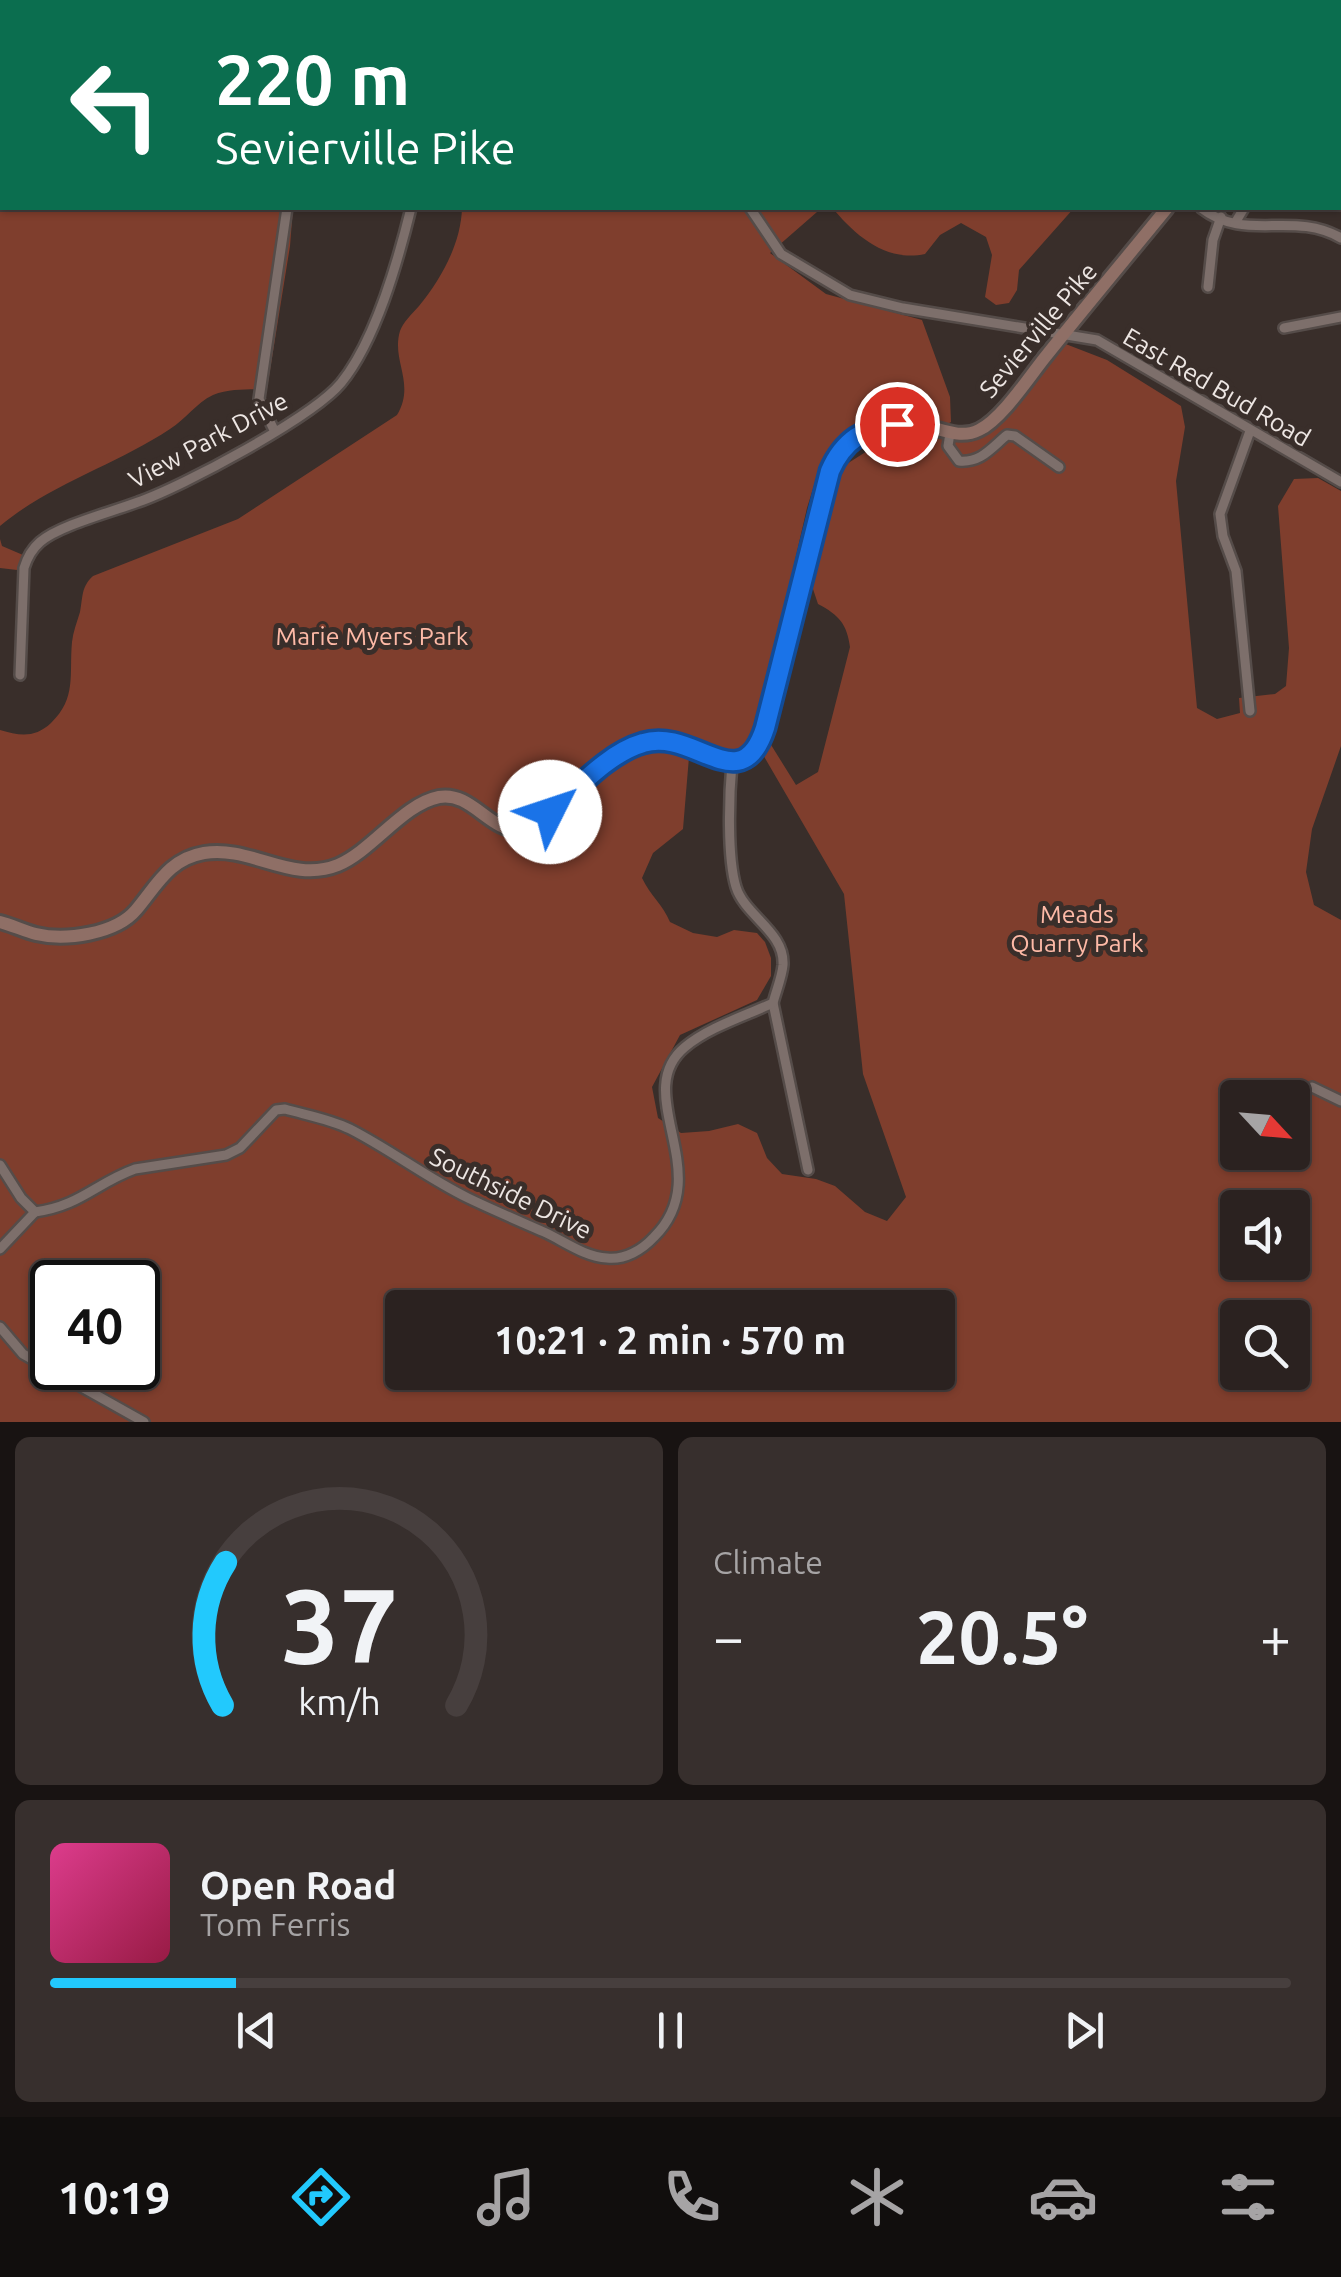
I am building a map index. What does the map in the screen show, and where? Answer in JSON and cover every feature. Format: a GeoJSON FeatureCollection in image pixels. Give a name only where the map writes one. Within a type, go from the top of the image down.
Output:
{"type":"FeatureCollection","features":[{"type":"Feature","properties":{"kind":"street"},"geometry":{"type":"LineString","coordinates":[[274,430],[260,399],[286,210]]}},
{"type":"Feature","properties":{"kind":"street","name":"View Park Drive"},"geometry":{"type":"LineString","coordinates":[[20,675],[24,568],[41,540],[142,501],[213,466],[325,399],[353,364],[398,260],[410,210]]}},
{"type":"Feature","properties":{"kind":"street","name":"East Red Bud Road"},"geometry":{"type":"LineString","coordinates":[[751,210],[781,254],[850,294],[903,308],[1064,333],[1107,345],[1341,482]]}},
{"type":"Feature","properties":{"kind":"street","name":"Sevierville Pike"},"geometry":{"type":"LineString","coordinates":[[950,433],[977,431],[989,423],[1165,210]]}},
{"type":"Feature","properties":{"kind":"street"},"geometry":{"type":"LineString","coordinates":[[1234,223],[1243,210]]}},
{"type":"Feature","properties":{"kind":"street"},"geometry":{"type":"LineString","coordinates":[[1208,287],[1218,212],[1234,223],[1252,227],[1314,226],[1341,238]]}},
{"type":"Feature","properties":{"kind":"street"},"geometry":{"type":"LineString","coordinates":[[1284,328],[1341,317]]}},
{"type":"Feature","properties":{"kind":"street"},"geometry":{"type":"LineString","coordinates":[[0,922],[52,936],[108,927],[132,915],[171,868],[208,852],[232,853],[295,870],[328,868],[354,856],[412,810],[435,798],[465,801],[507,828],[529,828],[620,754],[644,742],[676,741],[732,764],[751,756],[761,741],[822,498],[838,455],[860,434],[886,425],[918,424],[950,433],[948,446],[959,461],[971,462],[982,458],[1008,436],[1015,436],[1059,467]]}},
{"type":"Feature","properties":{"kind":"street"},"geometry":{"type":"LineString","coordinates":[[1250,431],[1220,514],[1223,536],[1236,570],[1250,711]]}},
{"type":"Feature","properties":{"kind":"street"},"geometry":{"type":"LineString","coordinates":[[732,764],[733,874],[740,898],[781,950],[783,964],[773,1002],[808,1170]]}},
{"type":"Feature","properties":{"kind":"street","name":"Southside Drive"},"geometry":{"type":"LineString","coordinates":[[35,1212],[69,1205],[120,1174],[226,1155],[240,1148],[276,1110],[284,1109],[337,1124],[469,1198],[596,1257],[621,1258],[644,1246],[673,1212],[680,1171],[664,1089],[674,1060],[684,1047],[699,1038],[773,1002]]}},
{"type":"Feature","properties":{"kind":"street"},"geometry":{"type":"LineString","coordinates":[[1312,1087],[1341,1101]]}},
{"type":"Feature","properties":{"kind":"street"},"geometry":{"type":"LineString","coordinates":[[0,1165],[35,1212],[0,1249]]}},
{"type":"Feature","properties":{"kind":"street"},"geometry":{"type":"LineString","coordinates":[[0,1327],[23,1354],[144,1422]]}},
{"type":"Feature","properties":{"kind":"green space"},"geometry":{"type":"Polygon","coordinates":[[[0,210],[293,210],[267,389],[213,395],[149,442],[40,498],[0,526],[0,210]]]}},
{"type":"Feature","properties":{"kind":"green space"},"geometry":{"type":"Polygon","coordinates":[[[462,210],[1072,210],[1019,270],[1017,290],[1009,303],[996,305],[985,297],[992,255],[986,237],[961,223],[940,235],[925,254],[911,256],[875,246],[835,211],[817,212],[770,253],[826,294],[922,320],[950,397],[951,422],[946,425],[923,416],[889,413],[857,422],[821,463],[807,508],[752,748],[742,757],[668,734],[639,735],[639,753],[676,750],[689,757],[683,829],[653,853],[642,878],[645,884],[670,922],[693,933],[717,937],[734,930],[757,933],[771,958],[771,976],[757,1000],[680,1035],[652,1087],[658,1118],[681,1133],[738,1124],[757,1133],[767,1158],[782,1174],[835,1186],[865,1212],[887,1221],[906,1197],[863,1074],[844,894],[762,753],[768,740],[796,785],[818,772],[850,647],[844,626],[837,616],[818,604],[810,580],[819,522],[842,467],[894,434],[970,442],[985,433],[1063,343],[1107,360],[1181,406],[1185,427],[1176,481],[1197,708],[1217,719],[1240,713],[1239,698],[1275,694],[1286,686],[1289,648],[1278,506],[1294,479],[1318,478],[1341,491],[1341,746],[1312,829],[1306,872],[1314,905],[1341,920],[1341,1422],[0,1422],[0,730],[33,733],[45,728],[59,714],[68,695],[73,638],[83,593],[93,576],[238,519],[397,415],[404,393],[398,352],[400,331],[442,273],[454,248],[462,210]]]}},
{"type":"Feature","properties":{"kind":"green space"},"geometry":{"type":"Polygon","coordinates":[[[0,539],[2,546],[23,555],[17,570],[0,568],[0,539]]]}},
{"type":"Feature","properties":{"kind":"route"},"geometry":{"type":"LineString","coordinates":[[550,812],[620,754],[644,742],[676,741],[732,764],[755,752],[787,647],[830,471],[852,439],[871,429],[897,424]]}},
{"type":"Feature","properties":{"kind":"park label","name":"Marie Myers Park"},"geometry":{"type":"Point","coordinates":[372,636]}},
{"type":"Feature","properties":{"kind":"park label","name":"Meads Quarry Park"},"geometry":{"type":"Point","coordinates":[1077,928]}}]}
